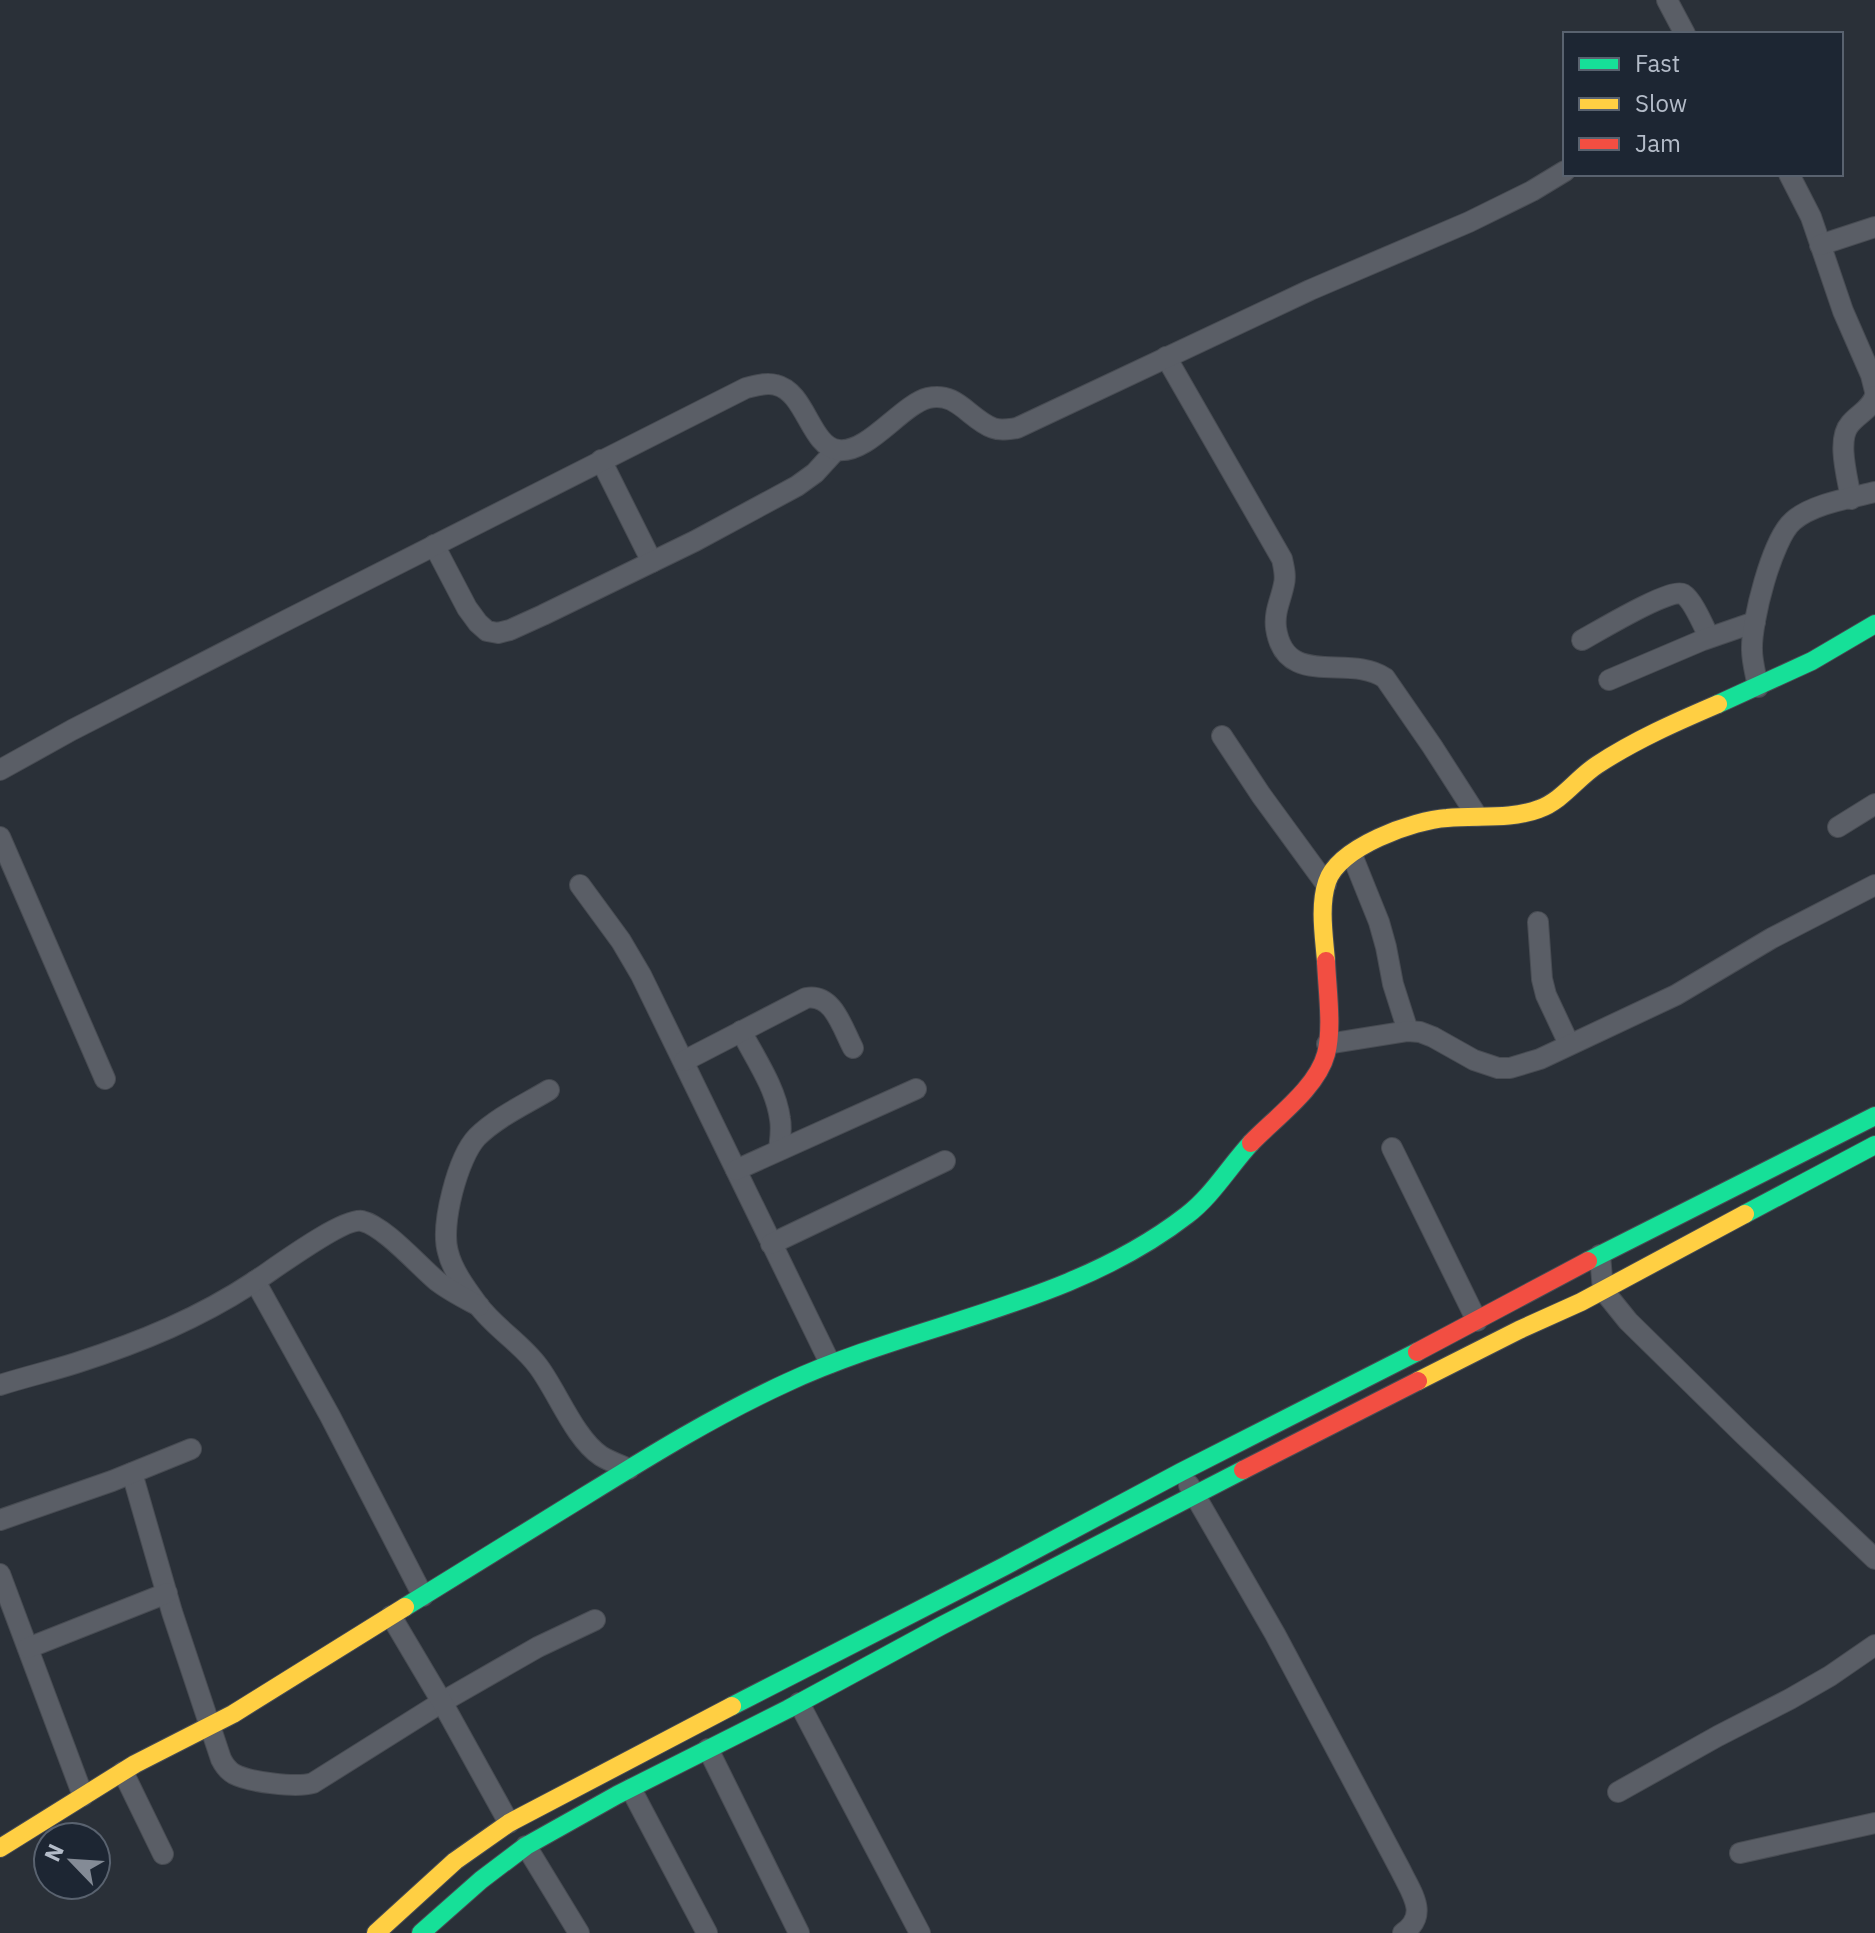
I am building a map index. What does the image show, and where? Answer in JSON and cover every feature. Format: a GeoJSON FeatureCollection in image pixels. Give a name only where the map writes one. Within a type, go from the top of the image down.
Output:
{"type":"FeatureCollection","features":[{"type":"Feature","properties":{"kind":"street"},"geometry":{"type":"LineString","coordinates":[[1667,0],[1684,32]]}},
{"type":"Feature","properties":{"kind":"street"},"geometry":{"type":"LineString","coordinates":[[0,770],[98,716],[746,388],[763,384],[787,390],[825,444],[836,450],[859,445],[914,404],[927,398],[951,399],[993,429],[1017,428],[1341,276],[1469,222],[1563,172]]}},
{"type":"Feature","properties":{"kind":"street"},"geometry":{"type":"LineString","coordinates":[[1790,176],[1811,217],[1843,311],[1871,375],[1875,394],[1872,404],[1846,428],[1843,439],[1851,499]]}},
{"type":"Feature","properties":{"kind":"street"},"geometry":{"type":"LineString","coordinates":[[1820,245],[1875,227]]}},
{"type":"Feature","properties":{"kind":"street"},"geometry":{"type":"LineString","coordinates":[[1166,357],[1282,559],[1284,585],[1275,614],[1276,631],[1282,646],[1302,665],[1361,668],[1385,678],[1477,816]]}},
{"type":"Feature","properties":{"kind":"street"},"geometry":{"type":"LineString","coordinates":[[434,545],[467,608],[487,631],[498,633],[543,615],[695,541],[797,486],[815,473],[836,450]]}},
{"type":"Feature","properties":{"kind":"street"},"geometry":{"type":"LineString","coordinates":[[601,460],[652,562]]}},
{"type":"Feature","properties":{"kind":"street"},"geometry":{"type":"LineString","coordinates":[[1758,687],[1752,652],[1755,622],[1773,554],[1783,533],[1802,515],[1875,492]]}},
{"type":"Feature","properties":{"kind":"street"},"geometry":{"type":"LineString","coordinates":[[1582,640],[1677,592],[1688,599],[1709,637]]}},
{"type":"Feature","properties":{"kind":"street"},"geometry":{"type":"LineString","coordinates":[[1609,680],[1709,637],[1755,622]]}},
{"type":"Feature","properties":{"kind":"street"},"geometry":{"type":"LineString","coordinates":[[0,1848],[123,1772],[233,1714],[666,1446],[738,1405],[810,1370],[869,1348],[1030,1297],[1087,1272],[1160,1233],[1209,1197],[1241,1154],[1306,1089],[1326,1056],[1328,984],[1323,901],[1326,884],[1342,861],[1376,840],[1432,819],[1539,809],[1613,755],[1804,666],[1875,624]]}},
{"type":"Feature","properties":{"kind":"street"},"geometry":{"type":"LineString","coordinates":[[1222,736],[1326,884]]}},
{"type":"Feature","properties":{"kind":"street"},"geometry":{"type":"LineString","coordinates":[[1838,827],[1875,804]]}},
{"type":"Feature","properties":{"kind":"street"},"geometry":{"type":"LineString","coordinates":[[0,837],[105,1079]]}},
{"type":"Feature","properties":{"kind":"street"},"geometry":{"type":"LineString","coordinates":[[1352,855],[1379,922],[1393,984],[1408,1031]]}},
{"type":"Feature","properties":{"kind":"street"},"geometry":{"type":"LineString","coordinates":[[580,885],[621,941],[641,975],[830,1363]]}},
{"type":"Feature","properties":{"kind":"street"},"geometry":{"type":"LineString","coordinates":[[1327,1044],[1408,1031],[1420,1032],[1474,1060],[1498,1068],[1510,1068],[1540,1059],[1676,995],[1772,938],[1875,885]]}},
{"type":"Feature","properties":{"kind":"street"},"geometry":{"type":"LineString","coordinates":[[1538,922],[1546,995],[1569,1044]]}},
{"type":"Feature","properties":{"kind":"street"},"geometry":{"type":"LineString","coordinates":[[684,1061],[806,998],[816,996],[835,1012],[853,1048]]}},
{"type":"Feature","properties":{"kind":"street"},"geometry":{"type":"LineString","coordinates":[[741,1031],[778,1107],[781,1123],[779,1150]]}},
{"type":"Feature","properties":{"kind":"street"},"geometry":{"type":"LineString","coordinates":[[736,1170],[916,1089]]}},
{"type":"Feature","properties":{"kind":"street"},"geometry":{"type":"LineString","coordinates":[[549,1090],[494,1123],[468,1147],[460,1164],[447,1221],[445,1238],[448,1254],[479,1306],[537,1366],[584,1440],[600,1455],[629,1469]]}},
{"type":"Feature","properties":{"kind":"street"},"geometry":{"type":"LineString","coordinates":[[376,1933],[455,1861],[509,1823],[632,1756],[1005,1566],[1519,1330],[1597,1280],[1875,1116]]}},
{"type":"Feature","properties":{"kind":"street"},"geometry":{"type":"LineString","coordinates":[[421,1933],[481,1880],[526,1846],[954,1619],[1395,1364],[1477,1321],[1597,1280],[1875,1145]]}},
{"type":"Feature","properties":{"kind":"street"},"geometry":{"type":"LineString","coordinates":[[1392,1148],[1477,1321]]}},
{"type":"Feature","properties":{"kind":"street"},"geometry":{"type":"LineString","coordinates":[[771,1244],[945,1161]]}},
{"type":"Feature","properties":{"kind":"street"},"geometry":{"type":"LineString","coordinates":[[0,1385],[77,1363],[185,1323],[353,1220],[375,1227],[440,1283],[479,1306]]}},
{"type":"Feature","properties":{"kind":"street"},"geometry":{"type":"LineString","coordinates":[[1597,1280],[1628,1321],[1664,1358],[1875,1559]]}},
{"type":"Feature","properties":{"kind":"street"},"geometry":{"type":"LineString","coordinates":[[255,1281],[330,1416],[423,1596]]}},
{"type":"Feature","properties":{"kind":"street"},"geometry":{"type":"LineString","coordinates":[[0,1520],[191,1449]]}},
{"type":"Feature","properties":{"kind":"street"},"geometry":{"type":"LineString","coordinates":[[132,1473],[221,1759],[226,1768],[235,1774],[287,1785],[313,1783],[442,1702],[538,1647],[595,1620]]}},
{"type":"Feature","properties":{"kind":"street"},"geometry":{"type":"LineString","coordinates":[[1188,1483],[1275,1634],[1408,1884],[1418,1911],[1415,1922],[1403,1933]]}},
{"type":"Feature","properties":{"kind":"street"},"geometry":{"type":"LineString","coordinates":[[0,1574],[83,1796]]}},
{"type":"Feature","properties":{"kind":"street"},"geometry":{"type":"LineString","coordinates":[[28,1648],[167,1593]]}},
{"type":"Feature","properties":{"kind":"street"},"geometry":{"type":"LineString","coordinates":[[391,1616],[509,1823]]}},
{"type":"Feature","properties":{"kind":"street"},"geometry":{"type":"LineString","coordinates":[[1618,1792],[1815,1685],[1875,1645]]}},
{"type":"Feature","properties":{"kind":"street"},"geometry":{"type":"LineString","coordinates":[[799,1703],[920,1933]]}},
{"type":"Feature","properties":{"kind":"street"},"geometry":{"type":"LineString","coordinates":[[708,1749],[799,1933]]}},
{"type":"Feature","properties":{"kind":"street"},"geometry":{"type":"LineString","coordinates":[[123,1772],[163,1854]]}},
{"type":"Feature","properties":{"kind":"street"},"geometry":{"type":"LineString","coordinates":[[631,1789],[707,1933]]}},
{"type":"Feature","properties":{"kind":"street"},"geometry":{"type":"LineString","coordinates":[[1740,1853],[1875,1823]]}},
{"type":"Feature","properties":{"kind":"street"},"geometry":{"type":"LineString","coordinates":[[526,1846],[579,1933]]}},
{"type":"Feature","properties":{"kind":"traffic: fast"},"geometry":{"type":"LineString","coordinates":[[1718,704],[1812,661],[1875,624]]}},
{"type":"Feature","properties":{"kind":"traffic: fast"},"geometry":{"type":"LineString","coordinates":[[1588,1261],[1875,1116]]}},
{"type":"Feature","properties":{"kind":"traffic: fast"},"geometry":{"type":"LineString","coordinates":[[405,1607],[656,1453],[759,1396],[836,1362],[1043,1292],[1142,1246],[1196,1207],[1251,1143]]}},
{"type":"Feature","properties":{"kind":"traffic: fast"},"geometry":{"type":"LineString","coordinates":[[1745,1214],[1875,1145]]}},
{"type":"Feature","properties":{"kind":"traffic: fast"},"geometry":{"type":"LineString","coordinates":[[732,1706],[1417,1352]]}},
{"type":"Feature","properties":{"kind":"traffic: fast"},"geometry":{"type":"LineString","coordinates":[[421,1933],[481,1880],[526,1846],[617,1795],[788,1709],[1243,1470]]}},
{"type":"Feature","properties":{"kind":"traffic: slow"},"geometry":{"type":"LineString","coordinates":[[1326,961],[1323,911],[1327,882],[1334,869],[1361,847],[1397,830],[1433,820],[1505,816],[1539,809],[1555,801],[1611,756],[1718,704]]}},
{"type":"Feature","properties":{"kind":"traffic: slow"},"geometry":{"type":"LineString","coordinates":[[1418,1381],[1581,1302],[1745,1214]]}},
{"type":"Feature","properties":{"kind":"traffic: slow"},"geometry":{"type":"LineString","coordinates":[[0,1848],[135,1764],[233,1714],[405,1607]]}},
{"type":"Feature","properties":{"kind":"traffic: slow"},"geometry":{"type":"LineString","coordinates":[[376,1933],[455,1861],[509,1823],[732,1706]]}},
{"type":"Feature","properties":{"kind":"traffic: jam"},"geometry":{"type":"LineString","coordinates":[[1251,1143],[1305,1091],[1321,1067],[1329,1033],[1326,961]]}},
{"type":"Feature","properties":{"kind":"traffic: jam"},"geometry":{"type":"LineString","coordinates":[[1417,1352],[1588,1261]]}},
{"type":"Feature","properties":{"kind":"traffic: jam"},"geometry":{"type":"LineString","coordinates":[[1243,1470],[1418,1381]]}}]}
